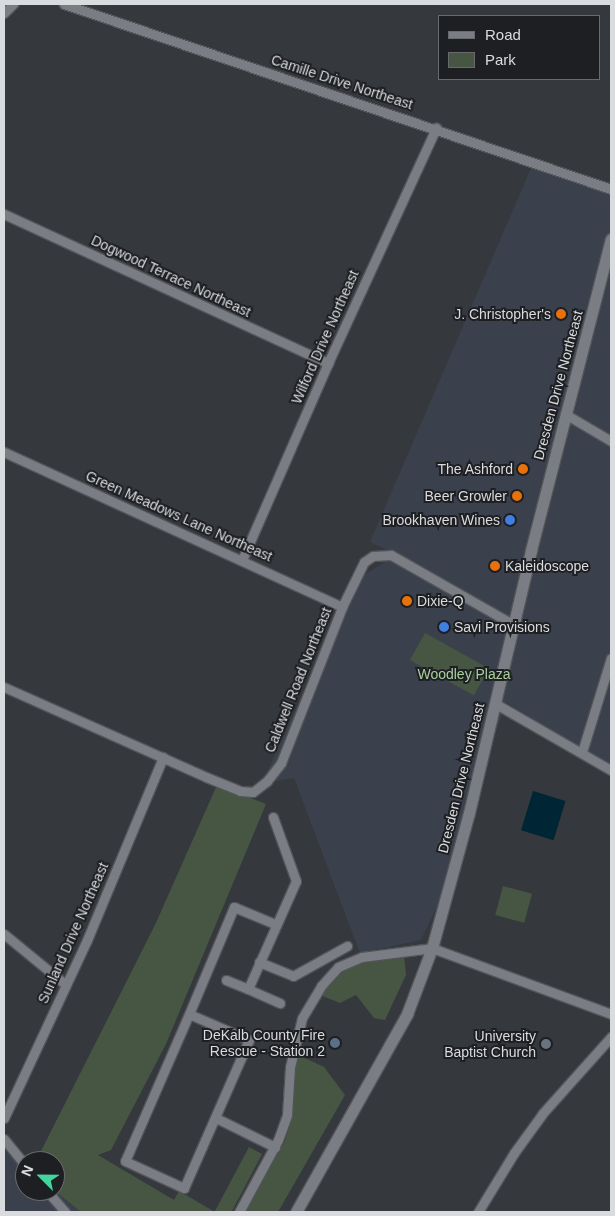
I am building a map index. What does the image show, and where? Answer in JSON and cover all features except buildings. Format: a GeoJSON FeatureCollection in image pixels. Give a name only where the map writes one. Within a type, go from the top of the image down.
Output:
{"type":"FeatureCollection","features":[{"type":"Feature","properties":{"kind":"street"},"geometry":{"type":"LineString","coordinates":[[4,13],[13,4]]}},
{"type":"Feature","properties":{"kind":"street","name":"Camille Drive Northeast"},"geometry":{"type":"LineString","coordinates":[[64,4],[436,128],[611,189]]}},
{"type":"Feature","properties":{"kind":"street","name":"Wilford Drive Northeast"},"geometry":{"type":"LineString","coordinates":[[242,560],[328,363],[436,128]]}},
{"type":"Feature","properties":{"kind":"street","name":"Dogwood Terrace Northeast"},"geometry":{"type":"LineString","coordinates":[[4,214],[328,363]]}},
{"type":"Feature","properties":{"kind":"street","name":"Dresden Drive Northeast"},"geometry":{"type":"LineString","coordinates":[[296,1212],[407,1014],[432,948],[496,704],[566,414],[611,240]]}},
{"type":"Feature","properties":{"kind":"street"},"geometry":{"type":"LineString","coordinates":[[566,414],[611,441]]}},
{"type":"Feature","properties":{"kind":"street","name":"Green Meadows Lane Northeast"},"geometry":{"type":"LineString","coordinates":[[4,452],[342,607]]}},
{"type":"Feature","properties":{"kind":"street","name":"Caldwell Road Northeast"},"geometry":{"type":"LineString","coordinates":[[4,687],[240,791],[253,792],[267,781],[280,763],[342,607],[364,562],[386,554],[428,573],[500,619],[514,625]]}},
{"type":"Feature","properties":{"kind":"street"},"geometry":{"type":"LineString","coordinates":[[582,752],[611,658]]}},
{"type":"Feature","properties":{"kind":"street"},"geometry":{"type":"LineString","coordinates":[[496,704],[611,770]]}},
{"type":"Feature","properties":{"kind":"street","name":"Sunland Drive Northeast"},"geometry":{"type":"LineString","coordinates":[[4,1118],[66,985],[163,757]]}},
{"type":"Feature","properties":{"kind":"street"},"geometry":{"type":"LineString","coordinates":[[248,989],[275,924],[296,881],[273,817]]}},
{"type":"Feature","properties":{"kind":"street"},"geometry":{"type":"LineString","coordinates":[[189,1014],[249,1040],[184,1188],[125,1162],[234,907],[275,924]]}},
{"type":"Feature","properties":{"kind":"street"},"geometry":{"type":"LineString","coordinates":[[4,934],[66,985]]}},
{"type":"Feature","properties":{"kind":"street"},"geometry":{"type":"LineString","coordinates":[[259,962],[293,976],[347,946]]}},
{"type":"Feature","properties":{"kind":"street"},"geometry":{"type":"LineString","coordinates":[[239,1212],[275,1147],[290,1097],[290,1067],[302,1018],[321,986],[338,967],[362,957],[432,948],[611,1014]]}},
{"type":"Feature","properties":{"kind":"street"},"geometry":{"type":"LineString","coordinates":[[226,980],[280,1003]]}},
{"type":"Feature","properties":{"kind":"street"},"geometry":{"type":"LineString","coordinates":[[478,1212],[509,1160],[543,1113],[611,1036]]}},
{"type":"Feature","properties":{"kind":"street"},"geometry":{"type":"LineString","coordinates":[[216,1118],[275,1147]]}},
{"type":"Feature","properties":{"kind":"street"},"geometry":{"type":"LineString","coordinates":[[4,1139],[15,1153]]}},
{"type":"Feature","properties":{"kind":"street"},"geometry":{"type":"LineString","coordinates":[[56,1201],[65,1212]]}},
{"type":"Feature","properties":{"kind":"shaded area"},"geometry":{"type":"Polygon","coordinates":[[[535,159],[611,188],[611,768],[506,702],[469,813],[454,870],[421,940],[360,953],[294,778],[262,783],[354,581],[397,555],[370,542],[535,159]]]}},
{"type":"Feature","properties":{"kind":"shaded area"},"geometry":{"type":"Polygon","coordinates":[[[4,1145],[15,1155],[15,1201],[65,1201],[65,1199],[81,1212],[4,1212],[4,1145]]]}},
{"type":"Feature","properties":{"kind":"green space","name":"Woodley Plaza"},"geometry":{"type":"Polygon","coordinates":[[[425,633],[489,668],[474,696],[410,660],[425,633]]]}},
{"type":"Feature","properties":{"kind":"green space"},"geometry":{"type":"Polygon","coordinates":[[[217,785],[266,804],[166,1044],[111,1150],[98,1155],[174,1200],[179,1191],[215,1212],[81,1212],[65,1199],[65,1151],[41,1151],[155,925],[217,785]]]}},
{"type":"Feature","properties":{"kind":"green space"},"geometry":{"type":"Polygon","coordinates":[[[503,886],[532,894],[524,923],[495,915],[503,886]]]}},
{"type":"Feature","properties":{"kind":"green space"},"geometry":{"type":"Polygon","coordinates":[[[404,955],[406,975],[385,1020],[374,1018],[356,995],[340,1003],[320,995],[343,971],[365,962],[404,955]]]}},
{"type":"Feature","properties":{"kind":"green space"},"geometry":{"type":"Polygon","coordinates":[[[296,1054],[324,1067],[345,1095],[278,1212],[243,1212],[285,1141],[292,1118],[296,1054]]]}},
{"type":"Feature","properties":{"kind":"green space"},"geometry":{"type":"Polygon","coordinates":[[[249,1147],[262,1154],[231,1212],[215,1211],[249,1147]]]}},
{"type":"Feature","properties":{"kind":"water"},"geometry":{"type":"Polygon","coordinates":[[[533,791],[566,801],[554,840],[521,830],[533,791]]]}},
{"type":"Feature","properties":{"kind":"place","name":"J. Christopher's"},"geometry":{"type":"Point","coordinates":[561,314]}},
{"type":"Feature","properties":{"kind":"place","name":"The Ashford"},"geometry":{"type":"Point","coordinates":[523,469]}},
{"type":"Feature","properties":{"kind":"place","name":"Beer Growler"},"geometry":{"type":"Point","coordinates":[517,496]}},
{"type":"Feature","properties":{"kind":"place","name":"Brookhaven Wines"},"geometry":{"type":"Point","coordinates":[510,520]}},
{"type":"Feature","properties":{"kind":"place","name":"Kaleidoscope"},"geometry":{"type":"Point","coordinates":[495,566]}},
{"type":"Feature","properties":{"kind":"place","name":"Dixie-Q"},"geometry":{"type":"Point","coordinates":[407,601]}},
{"type":"Feature","properties":{"kind":"place","name":"Savi Provisions"},"geometry":{"type":"Point","coordinates":[444,627]}},
{"type":"Feature","properties":{"kind":"place","name":"DeKalb County Fire Rescue - Station 2"},"geometry":{"type":"Point","coordinates":[335,1043]}},
{"type":"Feature","properties":{"kind":"place","name":"University Baptist Church"},"geometry":{"type":"Point","coordinates":[546,1044]}}]}
